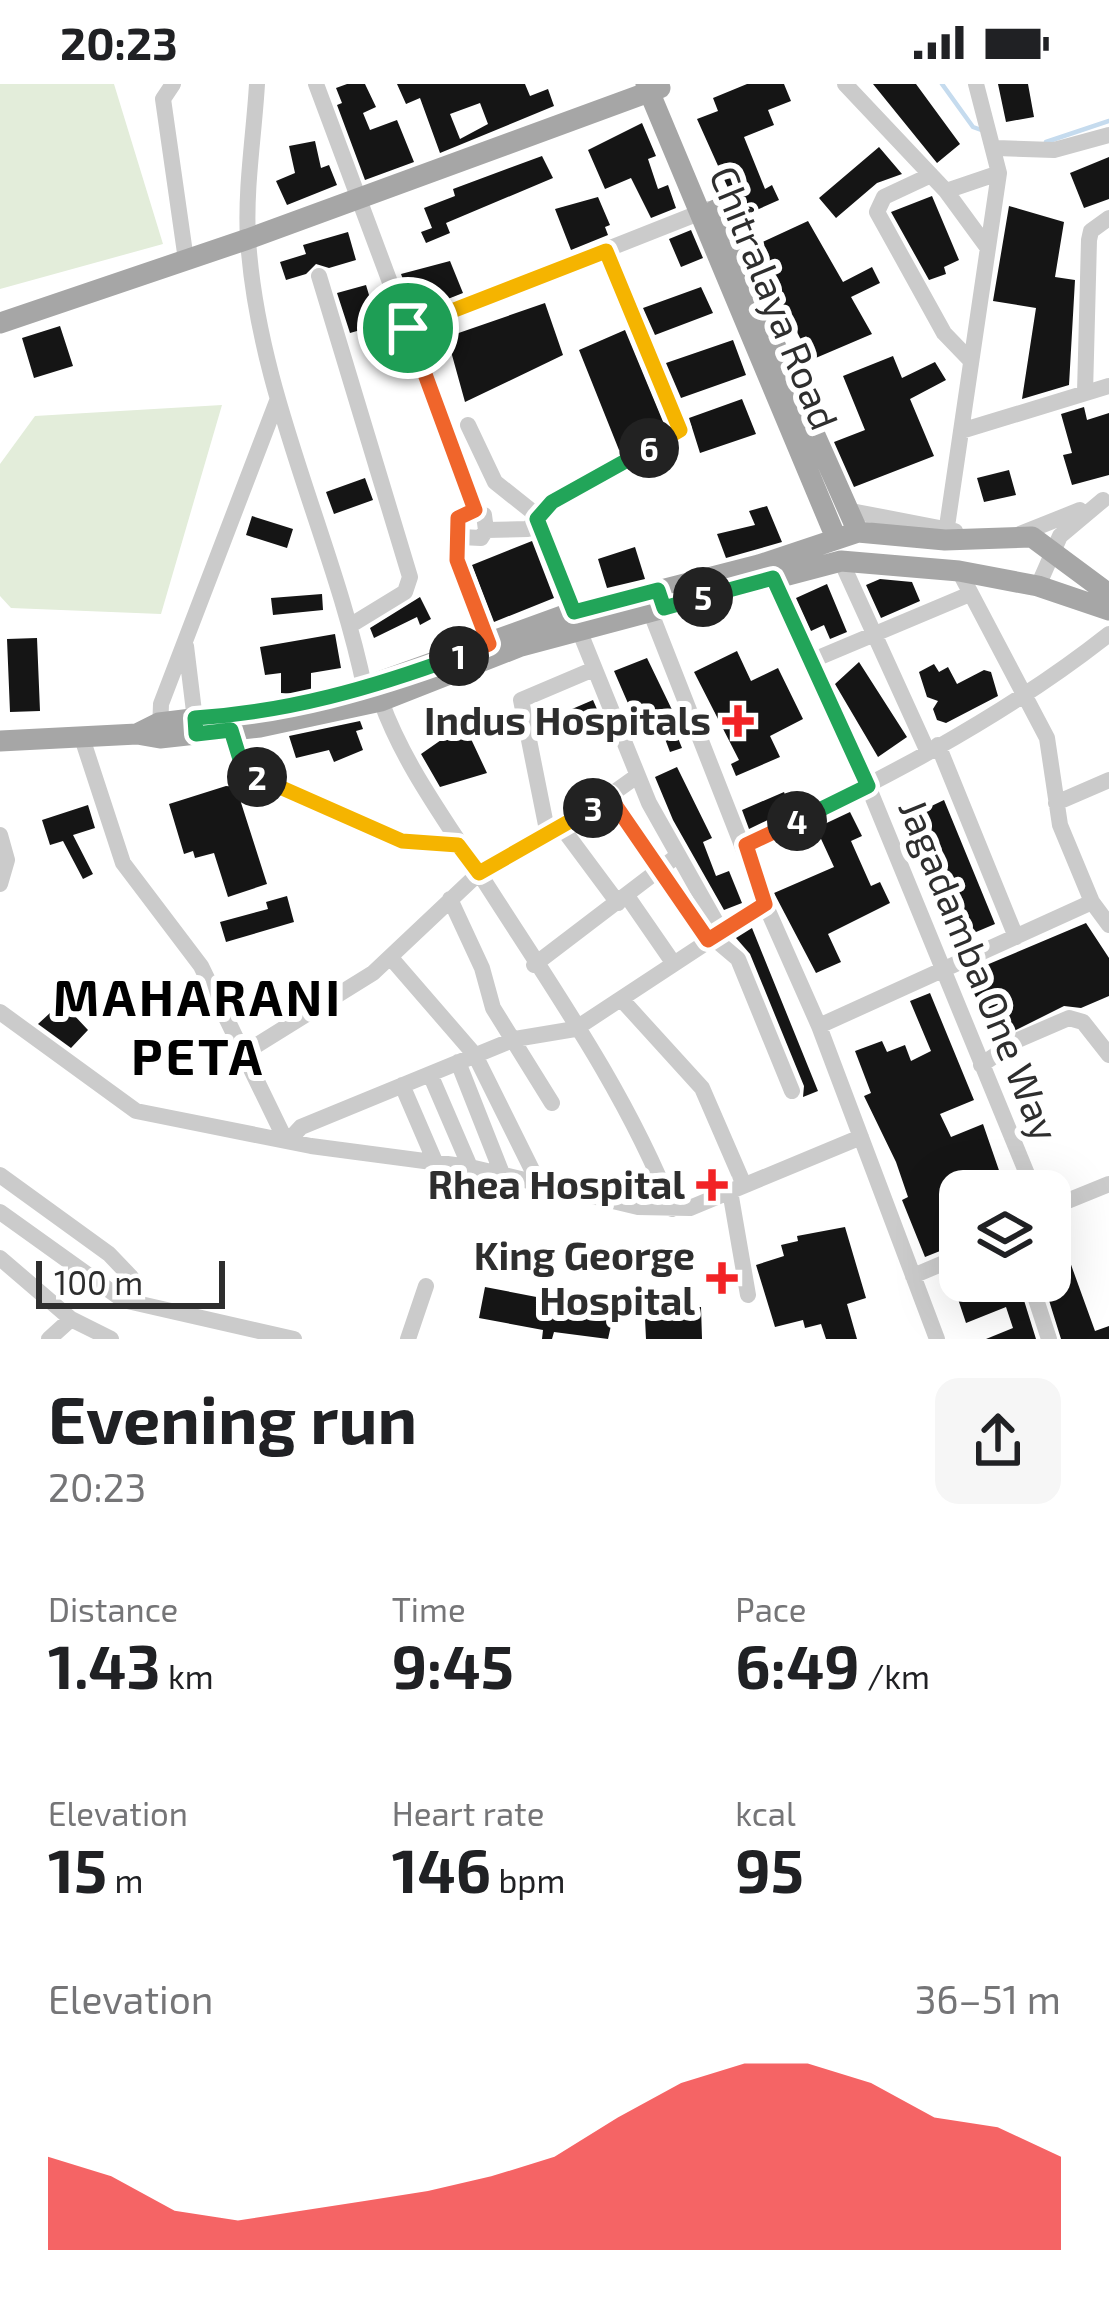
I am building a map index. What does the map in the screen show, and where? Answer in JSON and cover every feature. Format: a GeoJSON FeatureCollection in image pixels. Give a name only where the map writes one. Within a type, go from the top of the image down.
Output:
{"type":"FeatureCollection","features":[{"type":"Feature","properties":{"kind":"main road"},"geometry":{"type":"LineString","coordinates":[[0,322],[358,200],[656,86]]}},
{"type":"Feature","properties":{"kind":"main road","name":"Chitralaya Road"},"geometry":{"type":"LineString","coordinates":[[656,86],[847,535]]}},
{"type":"Feature","properties":{"kind":"main road","name":"Chitralaya Road"},"geometry":{"type":"LineString","coordinates":[[708,210],[845,509],[847,535]]}},
{"type":"Feature","properties":{"kind":"main road"},"geometry":{"type":"LineString","coordinates":[[654,601],[847,535],[945,533],[979,540],[1020,534],[1052,550],[1109,594]]}},
{"type":"Feature","properties":{"kind":"main road"},"geometry":{"type":"LineString","coordinates":[[0,741],[137,734],[373,696],[489,644],[654,601],[841,561],[959,571],[1038,586],[1109,610]]}},
{"type":"Feature","properties":{"kind":"main road"},"geometry":{"type":"LineString","coordinates":[[195,726],[231,730],[373,696],[577,621]]}},
{"type":"Feature","properties":{"kind":"street"},"geometry":{"type":"LineString","coordinates":[[148,84],[168,92],[186,260]]}},
{"type":"Feature","properties":{"kind":"street"},"geometry":{"type":"LineString","coordinates":[[257,84],[248,239],[278,400],[373,696],[458,845],[640,1131],[672,1209]]}},
{"type":"Feature","properties":{"kind":"street"},"geometry":{"type":"LineString","coordinates":[[316,84],[486,530]]}},
{"type":"Feature","properties":{"kind":"street"},"geometry":{"type":"LineString","coordinates":[[845,84],[946,190],[987,247]]}},
{"type":"Feature","properties":{"kind":"street"},"geometry":{"type":"LineString","coordinates":[[845,509],[945,533],[1000,173],[976,84]]}},
{"type":"Feature","properties":{"kind":"street"},"geometry":{"type":"LineString","coordinates":[[996,148],[1054,150],[1109,135]]}},
{"type":"Feature","properties":{"kind":"street"},"geometry":{"type":"LineString","coordinates":[[946,190],[1000,173]]}},
{"type":"Feature","properties":{"kind":"street"},"geometry":{"type":"LineString","coordinates":[[932,175],[884,197],[878,212],[944,332],[971,361]]}},
{"type":"Feature","properties":{"kind":"street"},"geometry":{"type":"LineString","coordinates":[[408,328],[708,210]]}},
{"type":"Feature","properties":{"kind":"street"},"geometry":{"type":"LineString","coordinates":[[1085,393],[1090,231],[1109,218]]}},
{"type":"Feature","properties":{"kind":"street"},"geometry":{"type":"LineString","coordinates":[[461,537],[476,540],[486,530],[529,529],[552,502],[680,430],[606,251]]}},
{"type":"Feature","properties":{"kind":"street"},"geometry":{"type":"LineString","coordinates":[[319,276],[410,577],[405,592],[351,625]]}},
{"type":"Feature","properties":{"kind":"street"},"geometry":{"type":"LineString","coordinates":[[961,431],[1109,386]]}},
{"type":"Feature","properties":{"kind":"street"},"geometry":{"type":"LineString","coordinates":[[160,730],[184,639],[278,400]]}},
{"type":"Feature","properties":{"kind":"street"},"geometry":{"type":"LineString","coordinates":[[468,425],[494,482],[537,519],[637,776],[714,936]]}},
{"type":"Feature","properties":{"kind":"street"},"geometry":{"type":"LineString","coordinates":[[1020,534],[1106,499]]}},
{"type":"Feature","properties":{"kind":"street"},"geometry":{"type":"LineString","coordinates":[[1038,586],[1052,550],[1071,523],[1106,499]]}},
{"type":"Feature","properties":{"kind":"street"},"geometry":{"type":"LineString","coordinates":[[475,510],[458,518],[457,560],[489,644]]}},
{"type":"Feature","properties":{"kind":"street"},"geometry":{"type":"LineString","coordinates":[[847,535],[876,518]]}},
{"type":"Feature","properties":{"kind":"street"},"geometry":{"type":"LineString","coordinates":[[841,561],[872,638],[933,747],[1016,937]]}},
{"type":"Feature","properties":{"kind":"street"},"geometry":{"type":"LineString","coordinates":[[959,571],[1047,738],[1056,803],[1092,902],[1109,925]]}},
{"type":"Feature","properties":{"kind":"street","name":"Jagadamba One Way"},"geometry":{"type":"LineString","coordinates":[[773,578],[868,786],[1025,1170]]}},
{"type":"Feature","properties":{"kind":"street"},"geometry":{"type":"LineString","coordinates":[[813,660],[970,594]]}},
{"type":"Feature","properties":{"kind":"street"},"geometry":{"type":"LineString","coordinates":[[654,601],[765,904],[819,1026],[937,1339]]}},
{"type":"Feature","properties":{"kind":"street"},"geometry":{"type":"LineString","coordinates":[[746,845],[868,786],[1024,696],[1109,634]]}},
{"type":"Feature","properties":{"kind":"street"},"geometry":{"type":"LineString","coordinates":[[184,639],[195,726]]}},
{"type":"Feature","properties":{"kind":"street"},"geometry":{"type":"LineString","coordinates":[[594,669],[521,700],[554,827],[674,964]]}},
{"type":"Feature","properties":{"kind":"street"},"geometry":{"type":"LineString","coordinates":[[231,730],[248,773],[402,841],[458,845]]}},
{"type":"Feature","properties":{"kind":"street"},"geometry":{"type":"LineString","coordinates":[[82,738],[123,862],[201,965],[287,1138]]}},
{"type":"Feature","properties":{"kind":"street"},"geometry":{"type":"LineString","coordinates":[[244,1053],[391,958],[479,873],[637,776]]}},
{"type":"Feature","properties":{"kind":"street"},"geometry":{"type":"LineString","coordinates":[[1056,803],[1109,780]]}},
{"type":"Feature","properties":{"kind":"street"},"geometry":{"type":"LineString","coordinates":[[609,796],[657,870],[738,959],[792,1091]]}},
{"type":"Feature","properties":{"kind":"street"},"geometry":{"type":"LineString","coordinates":[[0,835],[7,860],[0,884]]}},
{"type":"Feature","properties":{"kind":"street"},"geometry":{"type":"LineString","coordinates":[[534,965],[677,856]]}},
{"type":"Feature","properties":{"kind":"street"},"geometry":{"type":"LineString","coordinates":[[450,899],[482,968],[493,1009],[552,1103]]}},
{"type":"Feature","properties":{"kind":"street"},"geometry":{"type":"LineString","coordinates":[[819,1026],[1092,902]]}},
{"type":"Feature","properties":{"kind":"street"},"geometry":{"type":"LineString","coordinates":[[287,1138],[302,1126],[515,1039],[575,1029],[765,904]]}},
{"type":"Feature","properties":{"kind":"street"},"geometry":{"type":"LineString","coordinates":[[391,958],[466,1058],[540,1186]]}},
{"type":"Feature","properties":{"kind":"street"},"geometry":{"type":"LineString","coordinates":[[622,1000],[644,1030],[702,1088],[737,1188],[748,1295]]}},
{"type":"Feature","properties":{"kind":"street"},"geometry":{"type":"LineString","coordinates":[[0,1012],[136,1111],[470,1167],[540,1186],[672,1209],[861,1137]]}},
{"type":"Feature","properties":{"kind":"street"},"geometry":{"type":"LineString","coordinates":[[981,1065],[1018,1040],[1069,1018],[1082,1022],[1109,1055]]}},
{"type":"Feature","properties":{"kind":"street"},"geometry":{"type":"LineString","coordinates":[[466,1058],[503,1176]]}},
{"type":"Feature","properties":{"kind":"street"},"geometry":{"type":"LineString","coordinates":[[430,1074],[470,1167]]}},
{"type":"Feature","properties":{"kind":"street"},"geometry":{"type":"LineString","coordinates":[[402,1085],[436,1164]]}},
{"type":"Feature","properties":{"kind":"street"},"geometry":{"type":"LineString","coordinates":[[0,1174],[109,1254],[131,1277],[124,1300]]}},
{"type":"Feature","properties":{"kind":"street"},"geometry":{"type":"LineString","coordinates":[[1071,1199],[1109,1184]]}},
{"type":"Feature","properties":{"kind":"street"},"geometry":{"type":"LineString","coordinates":[[0,1212],[124,1300],[294,1339]]}},
{"type":"Feature","properties":{"kind":"street"},"geometry":{"type":"LineString","coordinates":[[0,1258],[71,1319],[111,1339]]}},
{"type":"Feature","properties":{"kind":"street"},"geometry":{"type":"LineString","coordinates":[[913,1276],[939,1265]]}},
{"type":"Feature","properties":{"kind":"street"},"geometry":{"type":"LineString","coordinates":[[408,1339],[426,1286]]}},
{"type":"Feature","properties":{"kind":"street"},"geometry":{"type":"LineString","coordinates":[[1037,1302],[1049,1339]]}},
{"type":"Feature","properties":{"kind":"street"},"geometry":{"type":"LineString","coordinates":[[50,1339],[71,1319]]}},
{"type":"Feature","properties":{"kind":"green space"},"geometry":{"type":"Polygon","coordinates":[[[0,84],[114,84],[163,244],[0,289],[0,84]]]}},
{"type":"Feature","properties":{"kind":"green space"},"geometry":{"type":"Polygon","coordinates":[[[222,405],[161,614],[11,608],[0,596],[0,464],[35,416],[222,405]]]}},
{"type":"Feature","properties":{"kind":"building"},"geometry":{"type":"Polygon","coordinates":[[[365,84],[376,107],[363,113],[370,130],[397,120],[414,162],[365,180],[337,105],[342,103],[336,88],[365,84]]]}},
{"type":"Feature","properties":{"kind":"building"},"geometry":{"type":"Polygon","coordinates":[[[397,84],[525,84],[530,96],[548,89],[554,106],[440,153],[420,98],[406,104],[397,84]],[[480,103],[450,114],[460,139],[488,124],[480,103]]]}},
{"type":"Feature","properties":{"kind":"building"},"geometry":{"type":"Polygon","coordinates":[[[747,84],[784,84],[791,101],[768,110],[774,125],[744,137],[765,189],[772,185],[779,200],[741,217],[697,119],[718,111],[713,98],[747,84]]]}},
{"type":"Feature","properties":{"kind":"building"},"geometry":{"type":"Polygon","coordinates":[[[873,84],[916,84],[960,144],[937,163],[873,84]]]}},
{"type":"Feature","properties":{"kind":"building"},"geometry":{"type":"Polygon","coordinates":[[[998,84],[1028,84],[1034,117],[1006,122],[998,84]]]}},
{"type":"Feature","properties":{"kind":"building"},"geometry":{"type":"Polygon","coordinates":[[[642,123],[656,156],[648,159],[658,189],[668,185],[676,208],[651,218],[631,178],[605,189],[588,150],[642,123]]]}},
{"type":"Feature","properties":{"kind":"building"},"geometry":{"type":"Polygon","coordinates":[[[315,141],[321,168],[329,165],[337,185],[287,205],[276,181],[295,173],[289,146],[315,141]]]}},
{"type":"Feature","properties":{"kind":"building"},"geometry":{"type":"Polygon","coordinates":[[[879,147],[902,174],[877,183],[836,218],[819,198],[879,147]]]}},
{"type":"Feature","properties":{"kind":"building"},"geometry":{"type":"Polygon","coordinates":[[[542,156],[553,178],[446,223],[450,233],[426,243],[421,232],[432,228],[424,208],[455,196],[453,189],[542,156]]]}},
{"type":"Feature","properties":{"kind":"building"},"geometry":{"type":"Polygon","coordinates":[[[1109,157],[1109,199],[1084,208],[1070,173],[1109,157]]]}},
{"type":"Feature","properties":{"kind":"building"},"geometry":{"type":"Polygon","coordinates":[[[932,196],[959,260],[944,267],[946,274],[929,280],[891,212],[932,196]]]}},
{"type":"Feature","properties":{"kind":"building"},"geometry":{"type":"Polygon","coordinates":[[[598,197],[610,225],[605,227],[608,235],[571,250],[555,209],[598,197]]]}},
{"type":"Feature","properties":{"kind":"building"},"geometry":{"type":"Polygon","coordinates":[[[1009,206],[1064,222],[1055,277],[1075,280],[1069,385],[1022,399],[1036,308],[993,301],[1009,206]]]}},
{"type":"Feature","properties":{"kind":"building"},"geometry":{"type":"Polygon","coordinates":[[[808,221],[843,282],[872,267],[880,283],[851,297],[872,334],[811,360],[754,246],[808,221]]]}},
{"type":"Feature","properties":{"kind":"building"},"geometry":{"type":"Polygon","coordinates":[[[691,230],[703,258],[681,267],[669,239],[691,230]]]}},
{"type":"Feature","properties":{"kind":"building"},"geometry":{"type":"Polygon","coordinates":[[[348,232],[356,260],[329,268],[316,264],[306,274],[286,280],[280,262],[306,254],[303,245],[348,232]]]}},
{"type":"Feature","properties":{"kind":"building"},"geometry":{"type":"Polygon","coordinates":[[[450,261],[463,293],[415,312],[401,274],[450,261]]]}},
{"type":"Feature","properties":{"kind":"building"},"geometry":{"type":"Polygon","coordinates":[[[366,285],[378,325],[350,333],[337,293],[366,285]]]}},
{"type":"Feature","properties":{"kind":"building"},"geometry":{"type":"Polygon","coordinates":[[[701,287],[713,313],[655,335],[643,308],[701,287]]]}},
{"type":"Feature","properties":{"kind":"building"},"geometry":{"type":"Polygon","coordinates":[[[545,303],[563,355],[465,402],[447,337],[545,303]]]}},
{"type":"Feature","properties":{"kind":"building"},"geometry":{"type":"Polygon","coordinates":[[[60,326],[73,366],[34,378],[22,338],[60,326]]]}},
{"type":"Feature","properties":{"kind":"building"},"geometry":{"type":"Polygon","coordinates":[[[625,330],[664,424],[619,450],[579,350],[625,330]]]}},
{"type":"Feature","properties":{"kind":"building"},"geometry":{"type":"Polygon","coordinates":[[[733,340],[746,375],[681,398],[666,363],[733,340]]]}},
{"type":"Feature","properties":{"kind":"building"},"geometry":{"type":"Polygon","coordinates":[[[893,356],[902,378],[935,362],[946,380],[910,399],[934,456],[854,487],[834,442],[865,430],[843,376],[893,356]]]}},
{"type":"Feature","properties":{"kind":"building"},"geometry":{"type":"Polygon","coordinates":[[[742,399],[756,434],[700,453],[689,418],[742,399]]]}},
{"type":"Feature","properties":{"kind":"building"},"geometry":{"type":"Polygon","coordinates":[[[1084,407],[1087,420],[1109,413],[1109,475],[1072,485],[1063,455],[1072,453],[1061,414],[1084,407]]]}},
{"type":"Feature","properties":{"kind":"building"},"geometry":{"type":"Polygon","coordinates":[[[1009,470],[1016,495],[984,502],[977,478],[1009,470]]]}},
{"type":"Feature","properties":{"kind":"building"},"geometry":{"type":"Polygon","coordinates":[[[365,478],[373,500],[334,514],[326,492],[365,478]]]}},
{"type":"Feature","properties":{"kind":"building"},"geometry":{"type":"Polygon","coordinates":[[[767,506],[782,542],[726,558],[717,534],[755,525],[749,511],[767,506]]]}},
{"type":"Feature","properties":{"kind":"building"},"geometry":{"type":"Polygon","coordinates":[[[252,516],[293,529],[287,548],[246,535],[252,516]]]}},
{"type":"Feature","properties":{"kind":"building"},"geometry":{"type":"Polygon","coordinates":[[[532,541],[554,598],[494,622],[472,565],[532,541]]]}},
{"type":"Feature","properties":{"kind":"building"},"geometry":{"type":"Polygon","coordinates":[[[635,547],[645,579],[607,588],[598,559],[635,547]]]}},
{"type":"Feature","properties":{"kind":"building"},"geometry":{"type":"Polygon","coordinates":[[[880,579],[912,582],[920,601],[881,618],[866,585],[880,579]]]}},
{"type":"Feature","properties":{"kind":"building"},"geometry":{"type":"Polygon","coordinates":[[[827,584],[847,632],[830,639],[824,625],[811,631],[796,598],[827,584]]]}},
{"type":"Feature","properties":{"kind":"building"},"geometry":{"type":"Polygon","coordinates":[[[322,594],[323,610],[273,615],[271,598],[322,594]]]}},
{"type":"Feature","properties":{"kind":"building"},"geometry":{"type":"Polygon","coordinates":[[[420,597],[431,619],[420,625],[417,617],[374,638],[370,628],[420,597]]]}},
{"type":"Feature","properties":{"kind":"building"},"geometry":{"type":"Polygon","coordinates":[[[335,634],[341,668],[311,673],[311,695],[281,693],[281,673],[265,675],[260,647],[335,634]]]}},
{"type":"Feature","properties":{"kind":"building"},"geometry":{"type":"Polygon","coordinates":[[[37,638],[40,711],[10,712],[7,639],[37,638]]]}},
{"type":"Feature","properties":{"kind":"building"},"geometry":{"type":"Polygon","coordinates":[[[737,651],[751,681],[778,668],[803,719],[770,736],[780,757],[736,776],[731,764],[739,760],[694,672],[737,651]]]}},
{"type":"Feature","properties":{"kind":"building"},"geometry":{"type":"Polygon","coordinates":[[[647,658],[675,716],[670,718],[682,748],[670,752],[659,723],[640,731],[614,671],[647,658]]]}},
{"type":"Feature","properties":{"kind":"building"},"geometry":{"type":"Polygon","coordinates":[[[859,662],[907,737],[878,757],[835,684],[859,662]]]}},
{"type":"Feature","properties":{"kind":"building"},"geometry":{"type":"Polygon","coordinates":[[[934,664],[939,672],[948,667],[957,684],[984,670],[991,672],[998,696],[946,723],[937,720],[933,709],[938,701],[927,697],[919,672],[934,664]]]}},
{"type":"Feature","properties":{"kind":"building"},"geometry":{"type":"Polygon","coordinates":[[[593,700],[603,723],[576,735],[565,712],[593,700]]]}},
{"type":"Feature","properties":{"kind":"building"},"geometry":{"type":"Polygon","coordinates":[[[360,721],[363,729],[356,731],[363,750],[334,762],[329,750],[296,758],[289,736],[360,721]]]}},
{"type":"Feature","properties":{"kind":"building"},"geometry":{"type":"Polygon","coordinates":[[[464,724],[487,773],[440,787],[421,754],[464,724]]]}},
{"type":"Feature","properties":{"kind":"building"},"geometry":{"type":"Polygon","coordinates":[[[677,767],[712,838],[703,842],[716,876],[729,871],[742,903],[724,910],[673,820],[655,777],[677,767]]]}},
{"type":"Feature","properties":{"kind":"building"},"geometry":{"type":"Polygon","coordinates":[[[236,787],[267,884],[228,897],[214,853],[195,858],[193,851],[184,854],[169,804],[236,787]]]}},
{"type":"Feature","properties":{"kind":"building"},"geometry":{"type":"Polygon","coordinates":[[[784,792],[791,809],[749,829],[742,810],[784,792]]]}},
{"type":"Feature","properties":{"kind":"building"},"geometry":{"type":"Polygon","coordinates":[[[944,800],[995,924],[950,943],[900,821],[944,800]]]}},
{"type":"Feature","properties":{"kind":"building"},"geometry":{"type":"Polygon","coordinates":[[[88,805],[95,828],[73,835],[93,874],[83,879],[63,841],[50,845],[42,820],[88,805]]]}},
{"type":"Feature","properties":{"kind":"building"},"geometry":{"type":"Polygon","coordinates":[[[850,812],[862,836],[851,841],[871,886],[880,882],[890,903],[828,934],[841,962],[816,973],[774,893],[834,867],[816,828],[850,812]]]}},
{"type":"Feature","properties":{"kind":"building"},"geometry":{"type":"Polygon","coordinates":[[[287,896],[294,922],[226,942],[220,922],[268,909],[266,902],[287,896]]]}},
{"type":"Feature","properties":{"kind":"building"},"geometry":{"type":"Polygon","coordinates":[[[1086,923],[1109,958],[1109,996],[1081,1008],[1064,1006],[996,1040],[965,974],[1086,923]]]}},
{"type":"Feature","properties":{"kind":"building"},"geometry":{"type":"Polygon","coordinates":[[[752,928],[818,1091],[803,1097],[804,1086],[750,954],[736,938],[752,928]]]}},
{"type":"Feature","properties":{"kind":"building"},"geometry":{"type":"Polygon","coordinates":[[[86,980],[98,993],[73,1014],[88,1030],[71,1048],[38,1024],[86,980]]]}},
{"type":"Feature","properties":{"kind":"building"},"geometry":{"type":"Polygon","coordinates":[[[930,993],[974,1100],[940,1114],[951,1137],[983,1124],[999,1170],[939,1170],[939,1251],[925,1257],[902,1200],[908,1197],[896,1162],[864,1096],[871,1093],[855,1051],[882,1041],[887,1052],[905,1045],[911,1061],[931,1051],[910,1001],[930,993]]]}},
{"type":"Feature","properties":{"kind":"building"},"geometry":{"type":"Polygon","coordinates":[[[845,1227],[866,1298],[847,1304],[857,1339],[826,1339],[821,1324],[805,1328],[803,1320],[775,1327],[756,1265],[784,1256],[781,1245],[798,1241],[797,1236],[845,1227]]]}},
{"type":"Feature","properties":{"kind":"building"},"geometry":{"type":"Polygon","coordinates":[[[1071,1265],[1095,1331],[1109,1326],[1109,1339],[1061,1339],[1050,1302],[1071,1302],[1071,1265]]]}},
{"type":"Feature","properties":{"kind":"building"},"geometry":{"type":"Polygon","coordinates":[[[485,1287],[614,1312],[608,1339],[554,1332],[552,1339],[542,1339],[543,1330],[479,1318],[485,1287]]]}},
{"type":"Feature","properties":{"kind":"building"},"geometry":{"type":"Polygon","coordinates":[[[959,1302],[1025,1302],[1036,1339],[986,1339],[1013,1328],[1006,1307],[966,1323],[959,1302]]]}},
{"type":"Feature","properties":{"kind":"building"},"geometry":{"type":"Polygon","coordinates":[[[701,1307],[702,1339],[646,1339],[645,1318],[655,1318],[654,1308],[701,1307]]]}},
{"type":"Feature","properties":{"kind":"waterway"},"geometry":{"type":"LineString","coordinates":[[942,84],[973,127],[984,131]]}},
{"type":"Feature","properties":{"kind":"waterway"},"geometry":{"type":"LineString","coordinates":[[1046,142],[1109,121]]}},
{"type":"Feature","properties":{"kind":"place","name":"Indus Hospitals"},"geometry":{"type":"Point","coordinates":[738,721]}},
{"type":"Feature","properties":{"kind":"place","name":"Rhea Hospital"},"geometry":{"type":"Point","coordinates":[712,1185]}},
{"type":"Feature","properties":{"kind":"place","name":"King George Hospital"},"geometry":{"type":"Point","coordinates":[722,1278]}},
{"type":"Feature","properties":{"kind":"district","name":"MAHARANI PETA"},"geometry":{"type":"Point","coordinates":[198,1027]}},
{"type":"Feature","properties":{"kind":"route"},"geometry":{"type":"LineString","coordinates":[[606,251],[680,430],[552,502],[537,519],[574,612],[658,590],[664,608],[773,578],[868,786],[746,845],[765,904],[708,940],[609,796],[479,873],[458,845],[402,841],[248,773],[240,763],[231,730],[196,734],[195,718],[281,709],[364,690],[489,644],[457,560],[458,518],[475,510],[408,328],[606,251]]}}]}
